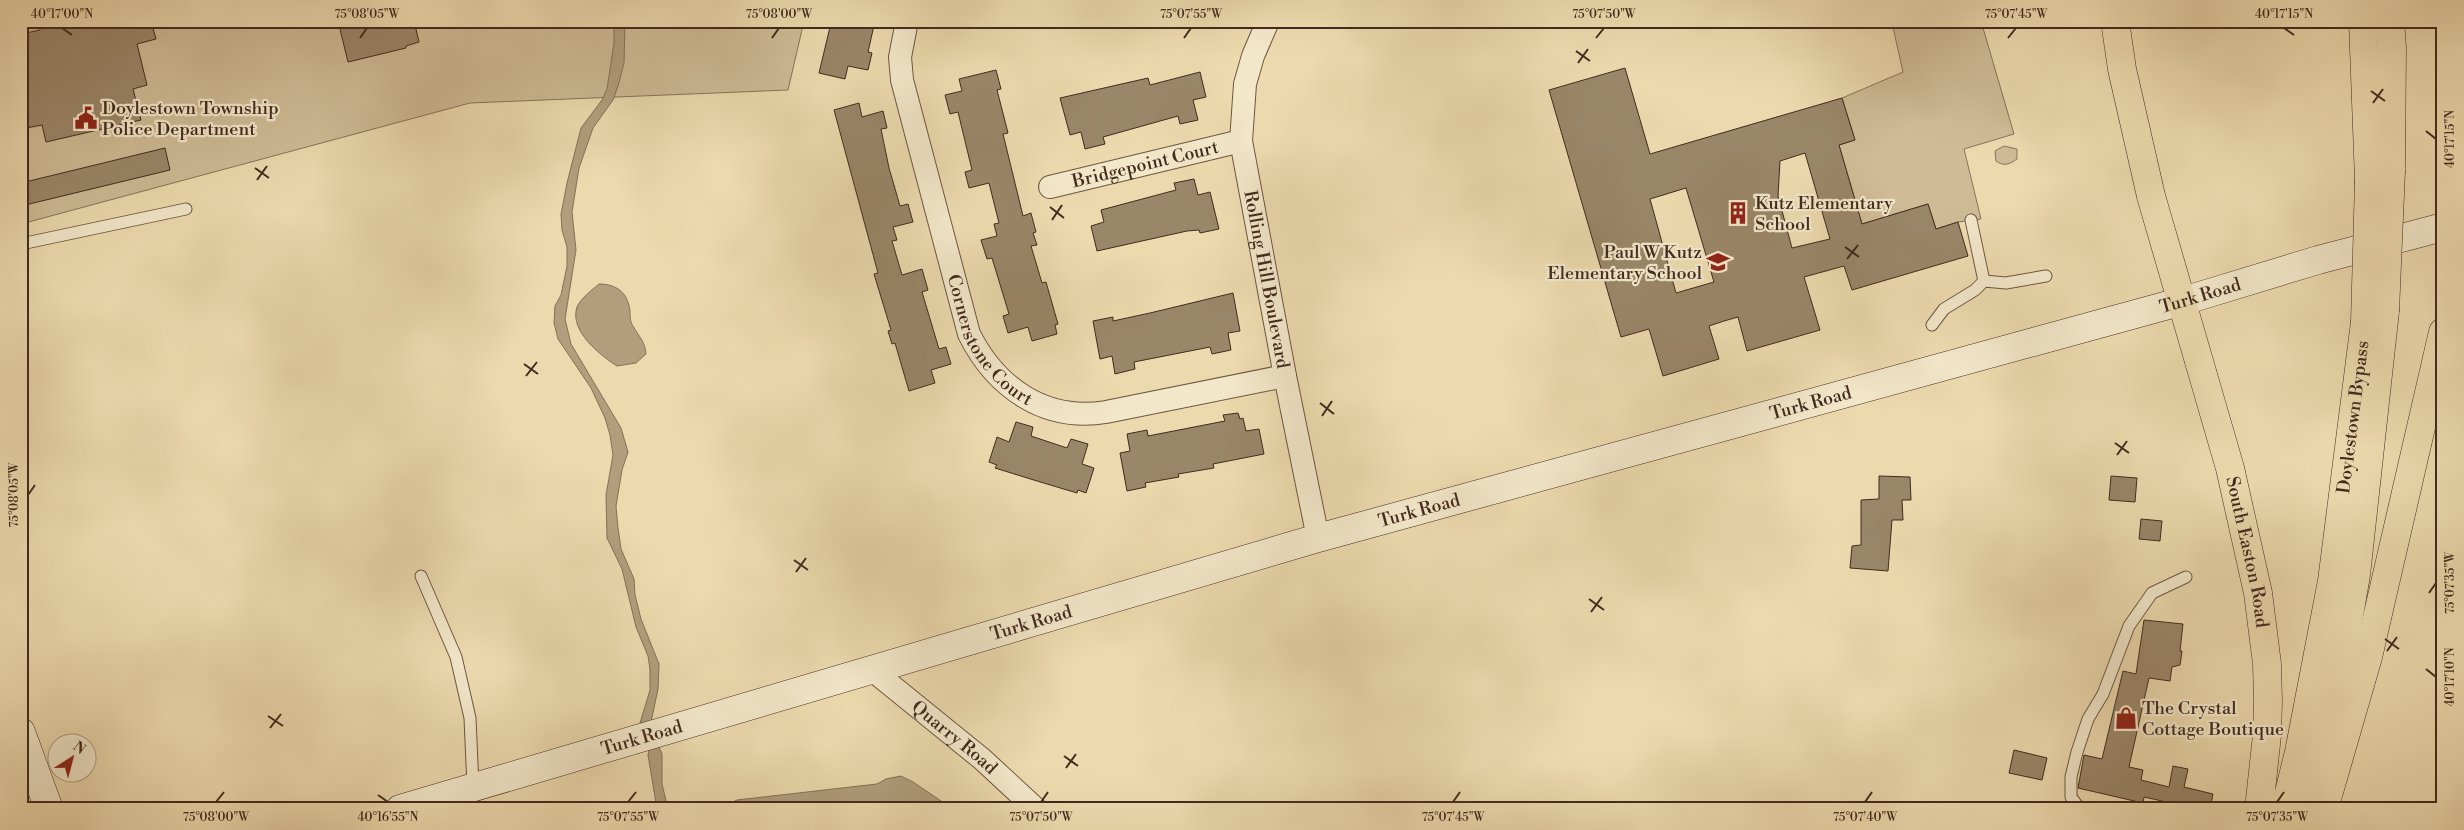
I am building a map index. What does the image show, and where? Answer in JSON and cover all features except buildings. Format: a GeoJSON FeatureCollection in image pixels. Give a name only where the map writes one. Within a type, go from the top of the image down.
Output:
{"type":"FeatureCollection","features":[{"type":"Feature","properties":{"kind":"main road","name":"South Easton Road"},"geometry":{"type":"LineString","coordinates":[[2115,21],[2122,69],[2151,196],[2230,468],[2262,619],[2267,664],[2268,701],[2267,735],[2259,809]]}},
{"type":"Feature","properties":{"kind":"main road","name":"Doylestown Bypass"},"geometry":{"type":"LineString","coordinates":[[2363,21],[2380,176]]}},
{"type":"Feature","properties":{"kind":"main road","name":"Doylestown Bypass"},"geometry":{"type":"LineString","coordinates":[[2311,809],[2334,703],[2356,575],[2375,317],[2380,176],[2392,48],[2390,21]]}},
{"type":"Feature","properties":{"kind":"main road","name":"Doylestown Bypass"},"geometry":{"type":"LineString","coordinates":[[2285,809],[2299,752],[2332,581],[2375,317]]}},
{"type":"Feature","properties":{"kind":"main road"},"geometry":{"type":"LineString","coordinates":[[2324,809],[2368,657],[2443,332]]}},
{"type":"Feature","properties":{"kind":"street","name":"Cornerstone Court"},"geometry":{"type":"LineString","coordinates":[[907,21],[901,45],[900,76],[969,334],[983,359],[998,376],[1016,391],[1036,403],[1066,414],[1082,415],[1106,412],[1285,376]]}},
{"type":"Feature","properties":{"kind":"street","name":"Rolling Hill Boulevard"},"geometry":{"type":"LineString","coordinates":[[1268,21],[1253,56],[1245,84],[1241,141],[1285,376],[1318,538]]}},
{"type":"Feature","properties":{"kind":"street","name":"Bridgepoint Court"},"geometry":{"type":"LineString","coordinates":[[1050,186],[1241,141]]}},
{"type":"Feature","properties":{"kind":"street","name":"Turk Road"},"geometry":{"type":"LineString","coordinates":[[400,809],[1318,538],[2183,302],[2318,260],[2443,227]]}},
{"type":"Feature","properties":{"kind":"street","name":"Quarry Road"},"geometry":{"type":"LineString","coordinates":[[871,669],[982,759],[1036,809]]}},
{"type":"Feature","properties":{"kind":"street"},"geometry":{"type":"LineString","coordinates":[[21,732],[49,809]]}},
{"type":"Feature","properties":{"kind":"lane"},"geometry":{"type":"LineString","coordinates":[[21,244],[186,209]]}},
{"type":"Feature","properties":{"kind":"lane"},"geometry":{"type":"LineString","coordinates":[[1971,220],[1984,281]]}},
{"type":"Feature","properties":{"kind":"lane"},"geometry":{"type":"LineString","coordinates":[[1984,281],[2006,283],[2046,276]]}},
{"type":"Feature","properties":{"kind":"lane"},"geometry":{"type":"LineString","coordinates":[[1932,325],[1944,309],[1975,290],[1984,281]]}},
{"type":"Feature","properties":{"kind":"lane"},"geometry":{"type":"LineString","coordinates":[[421,576],[456,657],[470,718],[473,787]]}},
{"type":"Feature","properties":{"kind":"lane"},"geometry":{"type":"LineString","coordinates":[[2080,809],[2071,797],[2071,777],[2076,752],[2088,719],[2103,694],[2129,626],[2152,593],[2186,577]]}},
{"type":"Feature","properties":{"kind":"shaded area"},"geometry":{"type":"Polygon","coordinates":[[[21,21],[804,21],[788,90],[470,103],[21,224],[21,21]]]}},
{"type":"Feature","properties":{"kind":"shaded area"},"geometry":{"type":"Polygon","coordinates":[[[614,21],[625,21],[624,63],[613,100],[593,128],[579,168],[572,212],[576,250],[565,319],[571,344],[621,428],[628,452],[622,470],[616,506],[621,549],[634,579],[635,595],[641,619],[659,664],[658,689],[651,722],[640,723],[650,690],[650,669],[648,656],[636,627],[622,569],[607,538],[606,495],[613,455],[610,435],[605,418],[591,388],[558,339],[554,323],[555,306],[561,295],[567,266],[567,247],[562,230],[561,214],[567,183],[581,128],[602,100],[607,89],[614,43],[614,21]]]}},
{"type":"Feature","properties":{"kind":"shaded area"},"geometry":{"type":"Polygon","coordinates":[[[1902,21],[1981,21],[2014,134],[1964,149],[1981,219],[1958,222],[1936,229],[1928,204],[1862,224],[1839,145],[1855,140],[1842,98],[1903,72],[1892,23],[1902,21]]]}},
{"type":"Feature","properties":{"kind":"shaded area"},"geometry":{"type":"Polygon","coordinates":[[[2004,146],[2017,149],[2017,159],[2007,164],[1996,161],[1995,151],[2004,146]]]}},
{"type":"Feature","properties":{"kind":"shaded area"},"geometry":{"type":"Polygon","coordinates":[[[599,284],[616,288],[627,299],[631,323],[643,342],[646,354],[636,363],[617,366],[595,349],[577,325],[577,307],[586,295],[599,284]]]}},
{"type":"Feature","properties":{"kind":"shaded area"},"geometry":{"type":"Polygon","coordinates":[[[659,747],[662,754],[662,784],[668,809],[657,809],[648,755],[649,750],[659,747]]]}},
{"type":"Feature","properties":{"kind":"shaded area"},"geometry":{"type":"Polygon","coordinates":[[[901,776],[953,809],[717,809],[737,800],[877,784],[886,779],[901,776]]]}},
{"type":"Feature","properties":{"kind":"place","name":"Doylestown Township Police Department"},"geometry":{"type":"Point","coordinates":[86,118]}},
{"type":"Feature","properties":{"kind":"place","name":"Kutz Elementary School"},"geometry":{"type":"Point","coordinates":[1738,213]}},
{"type":"Feature","properties":{"kind":"place","name":"Paul W Kutz Elementary School"},"geometry":{"type":"Point","coordinates":[1718,262]}},
{"type":"Feature","properties":{"kind":"place","name":"The Crystal Cottage Boutique"},"geometry":{"type":"Point","coordinates":[2126,718]}}]}
